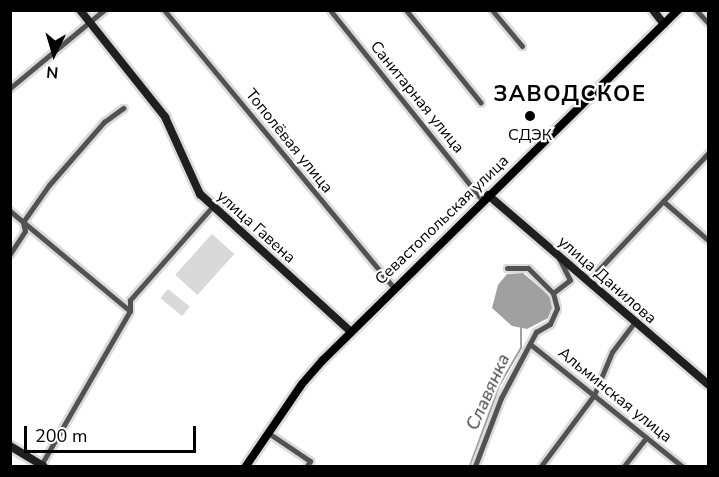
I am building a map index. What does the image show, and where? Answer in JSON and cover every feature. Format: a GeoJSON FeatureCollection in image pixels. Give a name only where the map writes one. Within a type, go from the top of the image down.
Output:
{"type":"FeatureCollection","features":[{"type":"Feature","properties":{"kind":"main road","name":"Севастопольская улица"},"geometry":{"type":"LineString","coordinates":[[246,466],[267,432],[302,384],[350,331],[678,10]]}},
{"type":"Feature","properties":{"kind":"street","name":"улица Гавена"},"geometry":{"type":"LineString","coordinates":[[80,10],[165,117],[200,194],[350,331]]}},
{"type":"Feature","properties":{"kind":"street"},"geometry":{"type":"LineString","coordinates":[[10,88],[104,10]]}},
{"type":"Feature","properties":{"kind":"street","name":"Тополёвая улица"},"geometry":{"type":"LineString","coordinates":[[164,10],[394,288]]}},
{"type":"Feature","properties":{"kind":"street","name":"Санитарная улица"},"geometry":{"type":"LineString","coordinates":[[330,10],[485,198]]}},
{"type":"Feature","properties":{"kind":"street"},"geometry":{"type":"LineString","coordinates":[[406,10],[481,104]]}},
{"type":"Feature","properties":{"kind":"street"},"geometry":{"type":"LineString","coordinates":[[492,10],[522,46]]}},
{"type":"Feature","properties":{"kind":"street"},"geometry":{"type":"LineString","coordinates":[[653,10],[664,24]]}},
{"type":"Feature","properties":{"kind":"street"},"geometry":{"type":"LineString","coordinates":[[696,10],[708,24]]}},
{"type":"Feature","properties":{"kind":"street"},"geometry":{"type":"LineString","coordinates":[[23,222],[104,122],[123,108]]}},
{"type":"Feature","properties":{"kind":"street"},"geometry":{"type":"LineString","coordinates":[[588,281],[708,154]]}},
{"type":"Feature","properties":{"kind":"street","name":"улица Данилова"},"geometry":{"type":"LineString","coordinates":[[485,198],[557,254],[708,384]]}},
{"type":"Feature","properties":{"kind":"street"},"geometry":{"type":"LineString","coordinates":[[663,201],[708,240]]}},
{"type":"Feature","properties":{"kind":"street"},"geometry":{"type":"LineString","coordinates":[[10,446],[42,466],[130,311],[130,300],[213,206]]}},
{"type":"Feature","properties":{"kind":"street"},"geometry":{"type":"LineString","coordinates":[[10,211],[130,311]]}},
{"type":"Feature","properties":{"kind":"street"},"geometry":{"type":"LineString","coordinates":[[10,254],[25,231],[23,222]]}},
{"type":"Feature","properties":{"kind":"street"},"geometry":{"type":"LineString","coordinates":[[553,293],[570,280],[557,254]]}},
{"type":"Feature","properties":{"kind":"street"},"geometry":{"type":"LineString","coordinates":[[475,466],[501,398],[536,332],[550,324],[557,308],[553,293],[528,268],[507,268]]}},
{"type":"Feature","properties":{"kind":"street"},"geometry":{"type":"LineString","coordinates":[[541,466],[594,395],[612,352],[635,322]]}},
{"type":"Feature","properties":{"kind":"street","name":"Альминская улица"},"geometry":{"type":"LineString","coordinates":[[530,344],[682,466]]}},
{"type":"Feature","properties":{"kind":"street"},"geometry":{"type":"LineString","coordinates":[[267,432],[310,461],[307,466]]}},
{"type":"Feature","properties":{"kind":"street"},"geometry":{"type":"LineString","coordinates":[[624,466],[646,438]]}},
{"type":"Feature","properties":{"kind":"shaded area"},"geometry":{"type":"Polygon","coordinates":[[[212,234],[234,254],[197,295],[175,275],[212,234]]]}},
{"type":"Feature","properties":{"kind":"shaded area"},"geometry":{"type":"Polygon","coordinates":[[[523,273],[551,297],[552,308],[548,318],[527,329],[512,326],[492,308],[498,285],[507,274],[523,273]]]}},
{"type":"Feature","properties":{"kind":"shaded area"},"geometry":{"type":"Polygon","coordinates":[[[168,289],[190,307],[182,316],[160,298],[168,289]]]}},
{"type":"Feature","properties":{"kind":"waterway","name":"Славянка"},"geometry":{"type":"LineString","coordinates":[[470,466],[500,384],[521,348],[521,326]]}},
{"type":"Feature","properties":{"kind":"place","name":"СДЭК"},"geometry":{"type":"Point","coordinates":[530,116]}},
{"type":"Feature","properties":{"kind":"district","name":"ЗАВОДСКОЕ"},"geometry":{"type":"Point","coordinates":[570,95]}}]}
